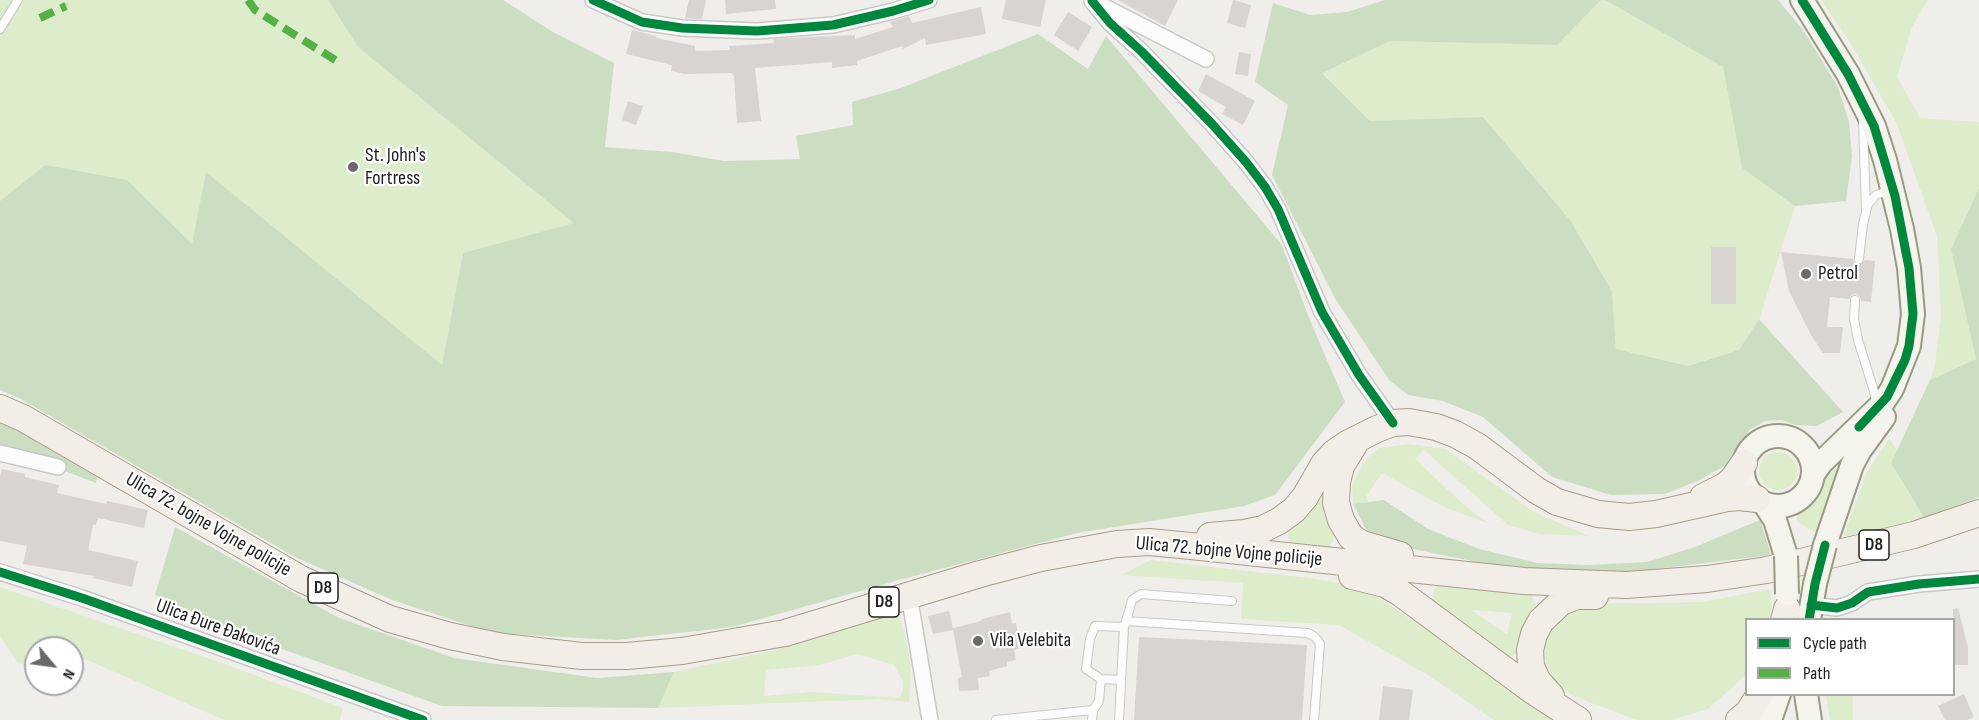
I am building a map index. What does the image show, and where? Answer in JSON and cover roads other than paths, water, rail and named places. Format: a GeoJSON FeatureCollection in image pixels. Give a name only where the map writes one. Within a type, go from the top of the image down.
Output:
{"type":"FeatureCollection","features":[{"type":"Feature","properties":{"kind":"main road"},"geometry":{"type":"LineString","coordinates":[[1797,607],[1826,545],[1852,465],[1893,401],[1910,346],[1913,315],[1909,268],[1895,196],[1876,134],[1862,100],[1802,0]]}},
{"type":"Feature","properties":{"kind":"main road"},"geometry":{"type":"LineString","coordinates":[[1191,546],[1210,536],[1263,529],[1279,521],[1294,510],[1305,497],[1324,464],[1334,453],[1359,438],[1393,423],[1409,422],[1436,426],[1455,434],[1477,446],[1536,490],[1557,502],[1598,514],[1629,517],[1656,514],[1739,497],[1782,506],[1795,502],[1808,490],[1814,473],[1821,463],[1887,397],[1900,373]]}},
{"type":"Feature","properties":{"kind":"main road","name":"Ulica 72. bojne Vojne policije"},"geometry":{"type":"LineString","coordinates":[[0,408],[106,465],[302,579],[390,619],[450,636],[503,647],[582,656],[627,656],[682,651],[784,633],[1031,560],[1117,544],[1149,543],[1287,554],[1524,582],[1627,585],[1707,579],[1767,570],[1914,535],[1979,513]]}},
{"type":"Feature","properties":{"kind":"main road"},"geometry":{"type":"LineString","coordinates":[[1684,507],[1725,486],[1744,463],[1749,451],[1757,443],[1767,438],[1784,436],[1800,443],[1820,442],[1866,420]]}},
{"type":"Feature","properties":{"kind":"main road"},"geometry":{"type":"LineString","coordinates":[[1359,438],[1341,465],[1337,482],[1336,503],[1341,520],[1351,537],[1362,544],[1401,556],[1428,572]]}},
{"type":"Feature","properties":{"kind":"main road"},"geometry":{"type":"LineString","coordinates":[[1800,443],[1810,455],[1814,473]]}},
{"type":"Feature","properties":{"kind":"main road"},"geometry":{"type":"LineString","coordinates":[[1744,463],[1744,480],[1748,490],[1775,520],[1786,556],[1797,607]]}},
{"type":"Feature","properties":{"kind":"main road"},"geometry":{"type":"LineString","coordinates":[[1786,556],[1789,520],[1795,502]]}},
{"type":"Feature","properties":{"kind":"main road"},"geometry":{"type":"LineString","coordinates":[[1287,554],[1310,568],[1371,580],[1392,588],[1428,612],[1533,691],[1568,713]]}},
{"type":"Feature","properties":{"kind":"main road"},"geometry":{"type":"LineString","coordinates":[[1568,713],[1537,680],[1531,666],[1530,650],[1534,634],[1541,621],[1561,602],[1577,596],[1610,593],[1627,585]]}},
{"type":"Feature","properties":{"kind":"main road"},"geometry":{"type":"LineString","coordinates":[[1739,720],[1748,713],[1759,696]]}},
{"type":"Feature","properties":{"kind":"main road"},"geometry":{"type":"LineString","coordinates":[[1770,720],[1778,696]]}},
{"type":"Feature","properties":{"kind":"main road"},"geometry":{"type":"LineString","coordinates":[[1786,720],[1788,696]]}},
{"type":"Feature","properties":{"kind":"main road"},"geometry":{"type":"LineString","coordinates":[[1806,696],[1810,720]]}},
{"type":"Feature","properties":{"kind":"street"},"geometry":{"type":"LineString","coordinates":[[593,0],[642,22],[682,28],[757,31],[833,25],[929,0]]}},
{"type":"Feature","properties":{"kind":"street"},"geometry":{"type":"LineString","coordinates":[[1092,0],[1206,59]]}},
{"type":"Feature","properties":{"kind":"street"},"geometry":{"type":"LineString","coordinates":[[1092,0],[1110,23],[1141,51],[1212,124],[1246,162],[1264,187],[1278,208],[1322,312],[1359,375],[1393,423]]}},
{"type":"Feature","properties":{"kind":"street"},"geometry":{"type":"LineString","coordinates":[[0,453],[58,467]]}},
{"type":"Feature","properties":{"kind":"street","name":"Ulica Đure Đakovića"},"geometry":{"type":"LineString","coordinates":[[0,572],[82,598],[423,720]]}},
{"type":"Feature","properties":{"kind":"street"},"geometry":{"type":"LineString","coordinates":[[1797,607],[1837,608],[1852,603],[1868,592],[1919,584],[1979,579]]}},
{"type":"Feature","properties":{"kind":"street"},"geometry":{"type":"LineString","coordinates":[[909,595],[930,720]]}},
{"type":"Feature","properties":{"kind":"lane"},"geometry":{"type":"LineString","coordinates":[[0,28],[18,0]]}},
{"type":"Feature","properties":{"kind":"lane"},"geometry":{"type":"LineString","coordinates":[[1862,100],[1866,211]]}},
{"type":"Feature","properties":{"kind":"lane"},"geometry":{"type":"LineString","coordinates":[[1859,259],[1868,204],[1876,195],[1882,193],[1895,196]]}},
{"type":"Feature","properties":{"kind":"lane"},"geometry":{"type":"LineString","coordinates":[[1854,300],[1854,319],[1858,340],[1875,397],[1866,420]]}},
{"type":"Feature","properties":{"kind":"lane"},"geometry":{"type":"LineString","coordinates":[[1119,720],[1125,624],[1132,600],[1141,594],[1232,601]]}},
{"type":"Feature","properties":{"kind":"lane"},"geometry":{"type":"LineString","coordinates":[[1121,680],[1101,679],[1086,669],[1090,639],[1095,626],[1125,624],[1308,633],[1320,644],[1314,720]]}},
{"type":"Feature","properties":{"kind":"lane"},"geometry":{"type":"LineString","coordinates":[[1092,720],[1093,710],[1100,701],[1101,679]]}},
{"type":"Feature","properties":{"kind":"lane"},"geometry":{"type":"LineString","coordinates":[[996,720],[1093,710]]}},
{"type":"Feature","properties":{"kind":"place","name":"St. John's Fortress"},"geometry":{"type":"Point","coordinates":[353,167]}},
{"type":"Feature","properties":{"kind":"place","name":"Petrol"},"geometry":{"type":"Point","coordinates":[1806,274]}},
{"type":"Feature","properties":{"kind":"place","name":"Vila Velebita"},"geometry":{"type":"Point","coordinates":[978,641]}}]}
